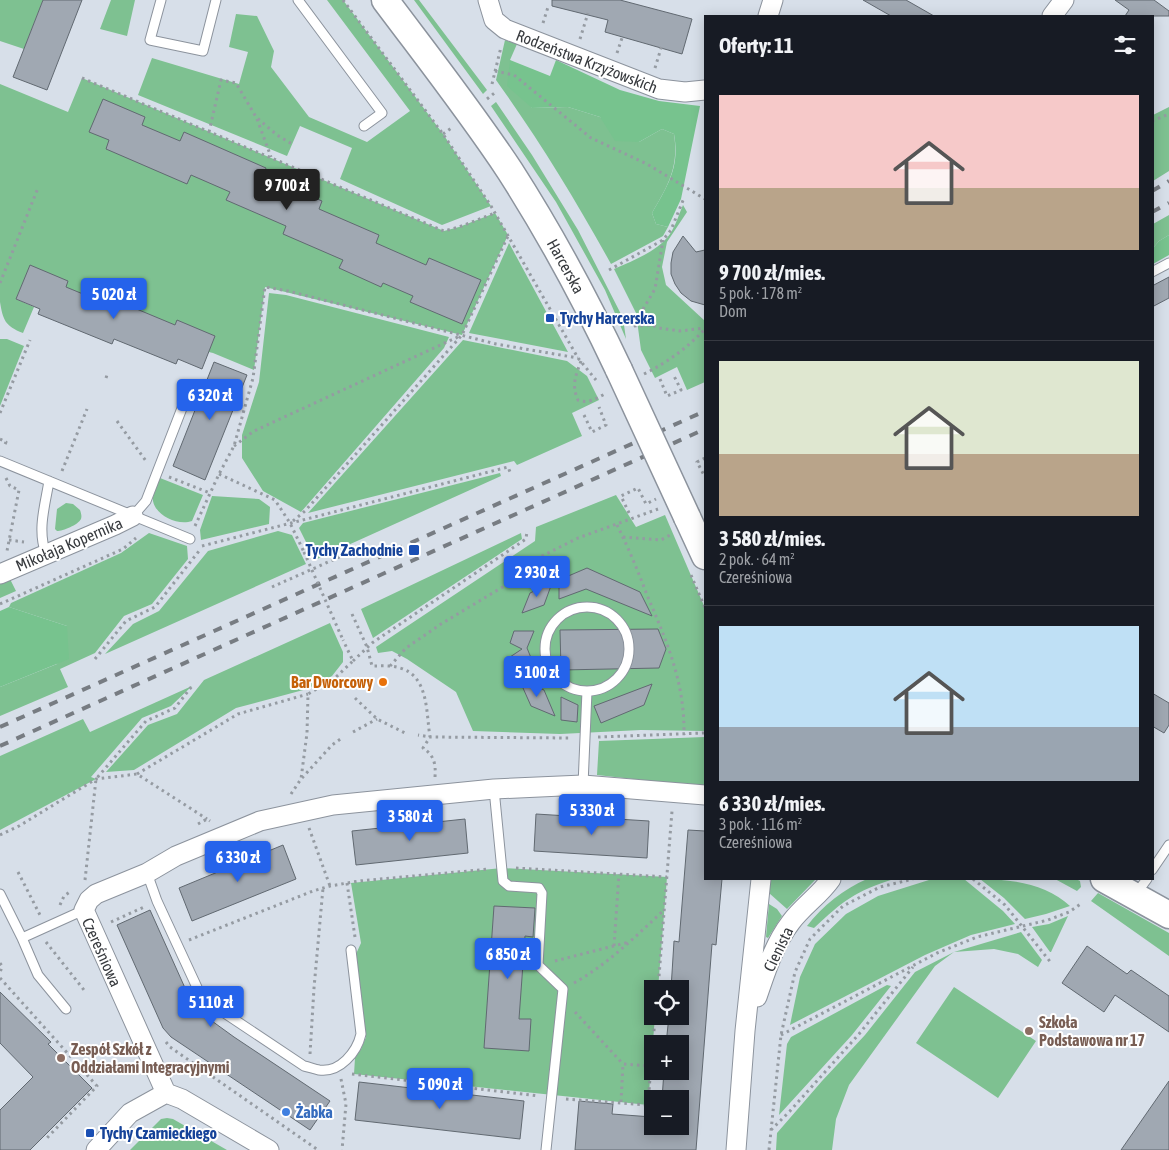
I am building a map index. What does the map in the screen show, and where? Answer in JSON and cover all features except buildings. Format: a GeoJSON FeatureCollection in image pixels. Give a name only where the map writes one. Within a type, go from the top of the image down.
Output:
{"type":"FeatureCollection","features":[{"type":"Feature","properties":{"kind":"street","name":"Harcerska"},"geometry":{"type":"LineString","coordinates":[[385,0],[470,113],[510,171],[565,263],[600,330],[609,376],[675,519],[704,555]]}},
{"type":"Feature","properties":{"kind":"street","name":"Rodzeństwa Krzyżowskich"},"geometry":{"type":"LineString","coordinates":[[488,0],[494,20],[505,29],[659,89],[685,92],[704,90]]}},
{"type":"Feature","properties":{"kind":"street"},"geometry":{"type":"LineString","coordinates":[[768,15],[773,0]]}},
{"type":"Feature","properties":{"kind":"street"},"geometry":{"type":"LineString","coordinates":[[1053,15],[1064,0]]}},
{"type":"Feature","properties":{"kind":"street","name":"Mikołaja Kopernika"},"geometry":{"type":"LineString","coordinates":[[3,566],[46,554],[134,516]]}},
{"type":"Feature","properties":{"kind":"street","name":"Czereśniowa"},"geometry":{"type":"LineString","coordinates":[[166,1093],[84,910],[89,900],[96,894],[148,873],[176,856],[260,821],[334,805],[494,789],[583,785],[704,796]]}},
{"type":"Feature","properties":{"kind":"street","name":"Cienista"},"geometry":{"type":"LineString","coordinates":[[736,1150],[745,1032],[761,880]]}},
{"type":"Feature","properties":{"kind":"street","name":"Cienista"},"geometry":{"type":"LineString","coordinates":[[745,1032],[768,966],[784,932],[792,920],[830,880]]}},
{"type":"Feature","properties":{"kind":"street"},"geometry":{"type":"LineString","coordinates":[[1109,880],[1141,887],[1169,915]]}},
{"type":"Feature","properties":{"kind":"street"},"geometry":{"type":"LineString","coordinates":[[96,1150],[130,1114],[166,1093],[182,1099],[269,1150]]}},
{"type":"Feature","properties":{"kind":"lane"},"geometry":{"type":"LineString","coordinates":[[160,0],[150,40],[203,51],[216,0]]}},
{"type":"Feature","properties":{"kind":"lane"},"geometry":{"type":"LineString","coordinates":[[298,0],[382,113],[364,126]]}},
{"type":"Feature","properties":{"kind":"lane"},"geometry":{"type":"LineString","coordinates":[[1154,271],[1169,263]]}},
{"type":"Feature","properties":{"kind":"lane","name":"Mikołaja Kopernika"},"geometry":{"type":"LineString","coordinates":[[134,516],[146,502],[158,475],[184,403]]}},
{"type":"Feature","properties":{"kind":"lane"},"geometry":{"type":"LineString","coordinates":[[0,461],[190,539]]}},
{"type":"Feature","properties":{"kind":"lane"},"geometry":{"type":"LineString","coordinates":[[46,554],[41,531],[53,483]]}},
{"type":"Feature","properties":{"kind":"lane"},"geometry":{"type":"LineString","coordinates":[[586,606],[597,607],[616,617],[623,625],[630,645],[626,666],[620,676],[612,684],[602,689],[587,691],[579,691],[559,681],[546,662],[544,651],[550,629],[556,620],[564,612],[586,606]]}},
{"type":"Feature","properties":{"kind":"lane"},"geometry":{"type":"LineString","coordinates":[[583,785],[587,691]]}},
{"type":"Feature","properties":{"kind":"lane"},"geometry":{"type":"LineString","coordinates":[[494,789],[503,881],[509,886],[539,888],[542,892],[538,965],[563,994],[546,1150]]}},
{"type":"Feature","properties":{"kind":"lane"},"geometry":{"type":"LineString","coordinates":[[1154,867],[1169,846]]}},
{"type":"Feature","properties":{"kind":"lane"},"geometry":{"type":"LineString","coordinates":[[148,873],[157,901],[201,996],[304,1066],[338,1070],[359,1045],[361,1034],[351,950]]}},
{"type":"Feature","properties":{"kind":"lane"},"geometry":{"type":"LineString","coordinates":[[0,894],[38,975],[66,1009]]}},
{"type":"Feature","properties":{"kind":"lane"},"geometry":{"type":"LineString","coordinates":[[22,938],[84,910]]}},
{"type":"Feature","properties":{"kind":"path"},"geometry":{"type":"LineString","coordinates":[[343,0],[443,134],[495,213],[578,358]]}},
{"type":"Feature","properties":{"kind":"path"},"geometry":{"type":"LineString","coordinates":[[540,31],[548,7]]}},
{"type":"Feature","properties":{"kind":"path"},"geometry":{"type":"LineString","coordinates":[[577,46],[588,13]]}},
{"type":"Feature","properties":{"kind":"path"},"geometry":{"type":"LineString","coordinates":[[492,84],[505,29]]}},
{"type":"Feature","properties":{"kind":"path"},"geometry":{"type":"LineString","coordinates":[[614,61],[623,34]]}},
{"type":"Feature","properties":{"kind":"path"},"geometry":{"type":"LineString","coordinates":[[653,76],[662,45]]}},
{"type":"Feature","properties":{"kind":"path"},"geometry":{"type":"LineString","coordinates":[[495,72],[514,75],[591,138],[647,164],[704,198]]}},
{"type":"Feature","properties":{"kind":"path"},"geometry":{"type":"LineString","coordinates":[[82,78],[444,231],[495,213]]}},
{"type":"Feature","properties":{"kind":"path"},"geometry":{"type":"LineString","coordinates":[[209,132],[221,80],[236,84],[256,117],[271,158]]}},
{"type":"Feature","properties":{"kind":"path"},"geometry":{"type":"LineString","coordinates":[[485,100],[497,91]]}},
{"type":"Feature","properties":{"kind":"path"},"geometry":{"type":"LineString","coordinates":[[1154,120],[1169,114]]}},
{"type":"Feature","properties":{"kind":"path"},"geometry":{"type":"LineString","coordinates":[[256,117],[277,135],[292,144]]}},
{"type":"Feature","properties":{"kind":"path"},"geometry":{"type":"LineString","coordinates":[[0,283],[38,188]]}},
{"type":"Feature","properties":{"kind":"path"},"geometry":{"type":"LineString","coordinates":[[684,198],[671,230],[664,240],[655,289],[633,326],[652,324],[659,328],[680,331],[704,328]]}},
{"type":"Feature","properties":{"kind":"path"},"geometry":{"type":"LineString","coordinates":[[290,523],[305,511],[462,335],[508,235]]}},
{"type":"Feature","properties":{"kind":"path"},"geometry":{"type":"LineString","coordinates":[[609,270],[664,240]]}},
{"type":"Feature","properties":{"kind":"path"},"geometry":{"type":"LineString","coordinates":[[510,472],[508,467],[203,545],[190,539],[210,493],[234,446],[253,378],[265,287],[288,291],[496,344],[578,358],[609,376]]}},
{"type":"Feature","properties":{"kind":"path"},"geometry":{"type":"LineString","coordinates":[[234,446],[254,431],[462,335]]}},
{"type":"Feature","properties":{"kind":"path"},"geometry":{"type":"LineString","coordinates":[[0,413],[30,340]]}},
{"type":"Feature","properties":{"kind":"path"},"geometry":{"type":"LineString","coordinates":[[106,378],[108,372]]}},
{"type":"Feature","properties":{"kind":"path"},"geometry":{"type":"LineString","coordinates":[[660,379],[667,396],[681,390],[673,374]]}},
{"type":"Feature","properties":{"kind":"path"},"geometry":{"type":"LineString","coordinates":[[584,415],[592,432],[606,425],[599,407]]}},
{"type":"Feature","properties":{"kind":"path"},"geometry":{"type":"LineString","coordinates":[[53,483],[87,409]]}},
{"type":"Feature","properties":{"kind":"path"},"geometry":{"type":"LineString","coordinates":[[117,421],[158,475],[210,493]]}},
{"type":"Feature","properties":{"kind":"path"},"geometry":{"type":"LineString","coordinates":[[704,458],[696,462],[704,475]]}},
{"type":"Feature","properties":{"kind":"path"},"geometry":{"type":"LineString","coordinates":[[3,566],[19,490],[10,486],[4,473]]}},
{"type":"Feature","properties":{"kind":"path"},"geometry":{"type":"LineString","coordinates":[[219,474],[275,500],[298,537],[352,661]]}},
{"type":"Feature","properties":{"kind":"path"},"geometry":{"type":"LineString","coordinates":[[629,513],[621,496],[638,488],[646,504],[657,499]]}},
{"type":"Feature","properties":{"kind":"path"},"geometry":{"type":"LineString","coordinates":[[390,666],[406,648],[441,624],[506,585],[530,562],[578,538],[617,525],[675,519]]}},
{"type":"Feature","properties":{"kind":"path"},"geometry":{"type":"LineString","coordinates":[[623,537],[661,540],[675,519]]}},
{"type":"Feature","properties":{"kind":"path"},"geometry":{"type":"LineString","coordinates":[[0,604],[123,548],[153,523]]}},
{"type":"Feature","properties":{"kind":"path"},"geometry":{"type":"LineString","coordinates":[[617,525],[668,644],[681,689],[684,735]]}},
{"type":"Feature","properties":{"kind":"path"},"geometry":{"type":"LineString","coordinates":[[96,779],[137,774],[238,714],[308,694],[335,678],[367,647],[526,539],[527,531]]}},
{"type":"Feature","properties":{"kind":"path"},"geometry":{"type":"LineString","coordinates":[[95,659],[126,621],[155,607],[203,545]]}},
{"type":"Feature","properties":{"kind":"path"},"geometry":{"type":"LineString","coordinates":[[272,588],[354,551]]}},
{"type":"Feature","properties":{"kind":"path"},"geometry":{"type":"LineString","coordinates":[[352,614],[367,647],[372,666],[402,668],[414,676],[421,687],[424,695],[430,737],[423,748],[430,753],[436,765],[435,778]]}},
{"type":"Feature","properties":{"kind":"path"},"geometry":{"type":"LineString","coordinates":[[335,678],[348,690]]}},
{"type":"Feature","properties":{"kind":"path"},"geometry":{"type":"LineString","coordinates":[[0,835],[20,826],[96,779],[146,721],[175,708],[192,686]]}},
{"type":"Feature","properties":{"kind":"path"},"geometry":{"type":"LineString","coordinates":[[301,779],[307,733],[308,694]]}},
{"type":"Feature","properties":{"kind":"path"},"geometry":{"type":"LineString","coordinates":[[355,698],[377,718],[405,733]]}},
{"type":"Feature","properties":{"kind":"path"},"geometry":{"type":"LineString","coordinates":[[352,732],[377,718]]}},
{"type":"Feature","properties":{"kind":"path"},"geometry":{"type":"LineString","coordinates":[[418,735],[430,737],[586,738],[704,733]]}},
{"type":"Feature","properties":{"kind":"path"},"geometry":{"type":"LineString","coordinates":[[287,800],[301,779],[332,745],[342,738]]}},
{"type":"Feature","properties":{"kind":"path"},"geometry":{"type":"LineString","coordinates":[[137,774],[207,819]]}},
{"type":"Feature","properties":{"kind":"path"},"geometry":{"type":"LineString","coordinates":[[84,885],[96,779]]}},
{"type":"Feature","properties":{"kind":"path"},"geometry":{"type":"LineString","coordinates":[[659,980],[672,808]]}},
{"type":"Feature","properties":{"kind":"path"},"geometry":{"type":"LineString","coordinates":[[306,821],[330,886]]}},
{"type":"Feature","properties":{"kind":"path"},"geometry":{"type":"LineString","coordinates":[[177,944],[323,888],[346,883],[502,868],[667,877]]}},
{"type":"Feature","properties":{"kind":"path"},"geometry":{"type":"LineString","coordinates":[[614,946],[619,874]]}},
{"type":"Feature","properties":{"kind":"path"},"geometry":{"type":"LineString","coordinates":[[769,1150],[781,1035],[795,972],[810,939],[843,906],[880,887],[908,880]]}},
{"type":"Feature","properties":{"kind":"path"},"geometry":{"type":"LineString","coordinates":[[974,880],[1005,905],[1024,926],[1052,964]]}},
{"type":"Feature","properties":{"kind":"path"},"geometry":{"type":"LineString","coordinates":[[346,883],[356,942],[351,950]]}},
{"type":"Feature","properties":{"kind":"path"},"geometry":{"type":"LineString","coordinates":[[310,1067],[314,988],[323,888]]}},
{"type":"Feature","properties":{"kind":"path"},"geometry":{"type":"LineString","coordinates":[[114,930],[110,922],[157,901]]}},
{"type":"Feature","properties":{"kind":"path"},"geometry":{"type":"LineString","coordinates":[[781,1035],[937,953],[977,937],[1048,920],[1069,912],[1082,903]]}},
{"type":"Feature","properties":{"kind":"path"},"geometry":{"type":"LineString","coordinates":[[621,1102],[623,1064],[563,994],[593,972],[664,910]]}},
{"type":"Feature","properties":{"kind":"path"},"geometry":{"type":"LineString","coordinates":[[53,938],[46,942],[84,990]]}},
{"type":"Feature","properties":{"kind":"path"},"geometry":{"type":"LineString","coordinates":[[538,965],[629,942]]}},
{"type":"Feature","properties":{"kind":"path"},"geometry":{"type":"LineString","coordinates":[[0,963],[2,966],[0,973]]}},
{"type":"Feature","properties":{"kind":"path"},"geometry":{"type":"LineString","coordinates":[[771,1130],[859,1034],[915,964]]}},
{"type":"Feature","properties":{"kind":"path"},"geometry":{"type":"LineString","coordinates":[[0,978],[97,1086],[46,1139]]}},
{"type":"Feature","properties":{"kind":"path"},"geometry":{"type":"LineString","coordinates":[[165,1040],[170,1047],[318,1150]]}},
{"type":"Feature","properties":{"kind":"path"},"geometry":{"type":"LineString","coordinates":[[623,1064],[644,1066]]}},
{"type":"Feature","properties":{"kind":"path"},"geometry":{"type":"LineString","coordinates":[[342,1150],[346,1104],[338,1070],[552,1098],[648,1104],[650,1080]]}},
{"type":"Feature","properties":{"kind":"green space"},"geometry":{"type":"Polygon","coordinates":[[[0,0],[43,0],[24,49],[0,41],[0,0]]]}},
{"type":"Feature","properties":{"kind":"green space"},"geometry":{"type":"Polygon","coordinates":[[[111,0],[135,0],[127,36],[100,29],[111,0]]]}},
{"type":"Feature","properties":{"kind":"green space"},"geometry":{"type":"Polygon","coordinates":[[[327,0],[343,0],[443,134],[491,206],[442,225],[340,179],[352,148],[300,126],[287,156],[138,95],[152,58],[239,84],[248,52],[229,47],[236,14],[257,16],[274,51],[271,67],[309,117],[367,142],[410,111],[327,0]]]}},
{"type":"Feature","properties":{"kind":"green space"},"geometry":{"type":"Polygon","coordinates":[[[414,0],[419,0],[487,90],[483,94],[414,0]]]}},
{"type":"Feature","properties":{"kind":"green space"},"geometry":{"type":"Polygon","coordinates":[[[505,40],[517,44],[510,60],[532,108],[568,107],[600,117],[639,142],[662,129],[674,134],[675,157],[671,176],[652,213],[656,224],[668,227],[663,236],[611,264],[556,170],[496,80],[505,40]]]}},
{"type":"Feature","properties":{"kind":"green space"},"geometry":{"type":"Polygon","coordinates":[[[510,60],[550,76],[556,60],[620,90],[659,101],[700,106],[681,199],[668,227],[656,224],[652,213],[668,184],[674,166],[674,134],[662,129],[639,142],[615,141],[600,117],[568,107],[532,108],[507,86],[510,60]]]}},
{"type":"Feature","properties":{"kind":"green space"},"geometry":{"type":"Polygon","coordinates":[[[82,78],[444,231],[495,213],[508,235],[462,335],[265,287],[254,370],[213,353],[167,342],[24,281],[16,299],[34,307],[23,333],[12,328],[4,318],[0,302],[0,84],[68,112],[82,78]]]}},
{"type":"Feature","properties":{"kind":"green space"},"geometry":{"type":"Polygon","coordinates":[[[496,102],[532,155],[578,230],[623,318],[626,339],[605,290],[556,202],[491,106],[496,102]]]}},
{"type":"Feature","properties":{"kind":"green space"},"geometry":{"type":"Polygon","coordinates":[[[1169,107],[1169,171],[1154,180],[1154,114],[1169,107]]]}},
{"type":"Feature","properties":{"kind":"green space"},"geometry":{"type":"Polygon","coordinates":[[[683,205],[687,212],[667,242],[662,267],[666,285],[704,320],[704,382],[687,390],[677,367],[655,378],[641,350],[636,313],[614,269],[645,255],[659,246],[674,227],[683,205]]]}},
{"type":"Feature","properties":{"kind":"green space"},"geometry":{"type":"Polygon","coordinates":[[[1169,215],[1169,235],[1154,247],[1154,223],[1169,215]]]}},
{"type":"Feature","properties":{"kind":"green space"},"geometry":{"type":"Polygon","coordinates":[[[1169,235],[1169,255],[1154,263],[1154,247],[1169,235]]]}},
{"type":"Feature","properties":{"kind":"green space"},"geometry":{"type":"Polygon","coordinates":[[[509,243],[568,352],[469,333],[509,243]]]}},
{"type":"Feature","properties":{"kind":"green space"},"geometry":{"type":"Polygon","coordinates":[[[269,293],[286,295],[449,337],[444,348],[301,512],[263,491],[242,458],[242,435],[259,382],[269,293]]]}},
{"type":"Feature","properties":{"kind":"green space"},"geometry":{"type":"Polygon","coordinates":[[[0,339],[7,339],[24,346],[0,406],[0,339]]]}},
{"type":"Feature","properties":{"kind":"green space"},"geometry":{"type":"Polygon","coordinates":[[[463,340],[567,361],[587,376],[599,400],[572,413],[582,436],[517,465],[514,461],[308,513],[463,340]]]}},
{"type":"Feature","properties":{"kind":"green space"},"geometry":{"type":"Polygon","coordinates":[[[500,473],[501,476],[315,560],[299,528],[303,523],[500,473]]]}},
{"type":"Feature","properties":{"kind":"green space"},"geometry":{"type":"Polygon","coordinates":[[[160,478],[203,495],[192,521],[174,521],[158,511],[153,498],[160,478]]]}},
{"type":"Feature","properties":{"kind":"green space"},"geometry":{"type":"Polygon","coordinates":[[[616,495],[636,527],[665,515],[704,606],[704,731],[641,730],[560,734],[473,731],[456,692],[392,651],[378,653],[376,647],[535,541],[536,527],[616,495]]]}},
{"type":"Feature","properties":{"kind":"green space"},"geometry":{"type":"Polygon","coordinates":[[[212,496],[259,499],[270,507],[269,524],[201,540],[200,530],[212,496]]]}},
{"type":"Feature","properties":{"kind":"green space"},"geometry":{"type":"Polygon","coordinates":[[[66,503],[73,504],[80,510],[81,519],[70,527],[57,531],[55,529],[57,509],[66,503]]]}},
{"type":"Feature","properties":{"kind":"green space"},"geometry":{"type":"Polygon","coordinates":[[[278,531],[292,535],[306,564],[105,654],[133,624],[159,611],[208,551],[278,531]]]}},
{"type":"Feature","properties":{"kind":"green space"},"geometry":{"type":"Polygon","coordinates":[[[149,533],[187,546],[188,559],[152,604],[124,616],[95,653],[60,669],[68,687],[0,716],[0,687],[57,664],[67,626],[9,607],[11,603],[121,553],[149,533]]]}},
{"type":"Feature","properties":{"kind":"green space"},"geometry":{"type":"Polygon","coordinates":[[[521,533],[522,539],[373,638],[361,609],[521,533]]]}},
{"type":"Feature","properties":{"kind":"green space"},"geometry":{"type":"Polygon","coordinates":[[[10,579],[16,591],[0,598],[0,583],[10,579]]]}},
{"type":"Feature","properties":{"kind":"green space"},"geometry":{"type":"Polygon","coordinates":[[[9,607],[67,626],[69,659],[0,687],[0,611],[9,607]]]}},
{"type":"Feature","properties":{"kind":"green space"},"geometry":{"type":"Polygon","coordinates":[[[330,623],[343,652],[343,662],[332,676],[307,689],[236,708],[134,770],[106,772],[148,725],[177,714],[204,680],[330,623]]]}},
{"type":"Feature","properties":{"kind":"green space"},"geometry":{"type":"Polygon","coordinates":[[[192,686],[171,706],[142,718],[91,777],[96,779],[0,830],[0,756],[83,719],[90,732],[192,686]]]}},
{"type":"Feature","properties":{"kind":"green space"},"geometry":{"type":"Polygon","coordinates":[[[704,737],[704,787],[597,775],[599,741],[704,737]]]}},
{"type":"Feature","properties":{"kind":"green space"},"geometry":{"type":"Polygon","coordinates":[[[502,868],[667,877],[659,980],[644,980],[644,1025],[654,1025],[654,1035],[644,1035],[644,1080],[650,1080],[649,1090],[644,1090],[644,1105],[354,1074],[355,1058],[366,1037],[356,954],[361,943],[351,883],[502,868]]]}},
{"type":"Feature","properties":{"kind":"green space"},"geometry":{"type":"Polygon","coordinates":[[[770,880],[815,880],[787,909],[769,893],[770,880]]]}},
{"type":"Feature","properties":{"kind":"green space"},"geometry":{"type":"Polygon","coordinates":[[[865,880],[891,880],[869,888],[850,898],[814,928],[807,926],[819,912],[850,888],[865,880]]]}},
{"type":"Feature","properties":{"kind":"green space"},"geometry":{"type":"Polygon","coordinates":[[[929,880],[965,880],[1003,911],[1015,924],[971,935],[925,955],[790,1025],[800,977],[815,944],[846,914],[878,896],[929,880]]]}},
{"type":"Feature","properties":{"kind":"green space"},"geometry":{"type":"Polygon","coordinates":[[[981,880],[1004,880],[1028,884],[1051,892],[1070,906],[1025,919],[1004,898],[981,880]]]}},
{"type":"Feature","properties":{"kind":"green space"},"geometry":{"type":"Polygon","coordinates":[[[1057,880],[1080,881],[1081,887],[1077,891],[1057,880]]]}},
{"type":"Feature","properties":{"kind":"green space"},"geometry":{"type":"Polygon","coordinates":[[[1098,893],[1169,933],[1169,956],[1091,901],[1098,893]]]}},
{"type":"Feature","properties":{"kind":"green space"},"geometry":{"type":"Polygon","coordinates":[[[769,904],[777,909],[782,916],[768,938],[766,937],[769,904]]]}},
{"type":"Feature","properties":{"kind":"green space"},"geometry":{"type":"Polygon","coordinates":[[[1068,916],[1050,952],[1032,927],[1049,924],[1068,916]]]}},
{"type":"Feature","properties":{"kind":"green space"},"geometry":{"type":"Polygon","coordinates":[[[1021,932],[1042,960],[1038,967],[1018,954],[994,949],[954,952],[1021,932]]]}},
{"type":"Feature","properties":{"kind":"green space"},"geometry":{"type":"Polygon","coordinates":[[[954,952],[935,966],[849,1085],[836,1119],[832,1150],[776,1150],[777,1133],[865,1035],[915,972],[954,952]]]}},
{"type":"Feature","properties":{"kind":"green space"},"geometry":{"type":"Polygon","coordinates":[[[887,985],[891,986],[852,1035],[779,1115],[787,1044],[791,1037],[887,985]]]}},
{"type":"Feature","properties":{"kind":"green space"},"geometry":{"type":"Polygon","coordinates":[[[954,987],[1036,1041],[998,1098],[916,1043],[954,987]]]}},
{"type":"Feature","properties":{"kind":"green space"},"geometry":{"type":"Polygon","coordinates":[[[161,1119],[173,1119],[227,1150],[130,1150],[161,1119]]]}},
{"type":"Feature","properties":{"kind":"railway"},"geometry":{"type":"LineString","coordinates":[[1154,190],[1169,181]]}},
{"type":"Feature","properties":{"kind":"railway"},"geometry":{"type":"LineString","coordinates":[[1154,211],[1169,203]]}},
{"type":"Feature","properties":{"kind":"railway"},"geometry":{"type":"LineString","coordinates":[[0,727],[704,411]]}},
{"type":"Feature","properties":{"kind":"railway"},"geometry":{"type":"LineString","coordinates":[[0,746],[704,429]]}},
{"type":"Feature","properties":{"kind":"place","name":"Tychy Harcerska"},"geometry":{"type":"Point","coordinates":[550,318]}},
{"type":"Feature","properties":{"kind":"place","name":"Tychy Zachodnie"},"geometry":{"type":"Point","coordinates":[414,550]}},
{"type":"Feature","properties":{"kind":"place","name":"Bar Dworcowy"},"geometry":{"type":"Point","coordinates":[383,682]}},
{"type":"Feature","properties":{"kind":"place","name":"Szkoła Podstawowa nr 17"},"geometry":{"type":"Point","coordinates":[1029,1031]}},
{"type":"Feature","properties":{"kind":"place","name":"Zespół Szkół z Oddziałami Integracyjnymi"},"geometry":{"type":"Point","coordinates":[61,1058]}},
{"type":"Feature","properties":{"kind":"place","name":"Żabka"},"geometry":{"type":"Point","coordinates":[286,1112]}},
{"type":"Feature","properties":{"kind":"place","name":"Tychy Czarnieckiego"},"geometry":{"type":"Point","coordinates":[90,1133]}}]}
